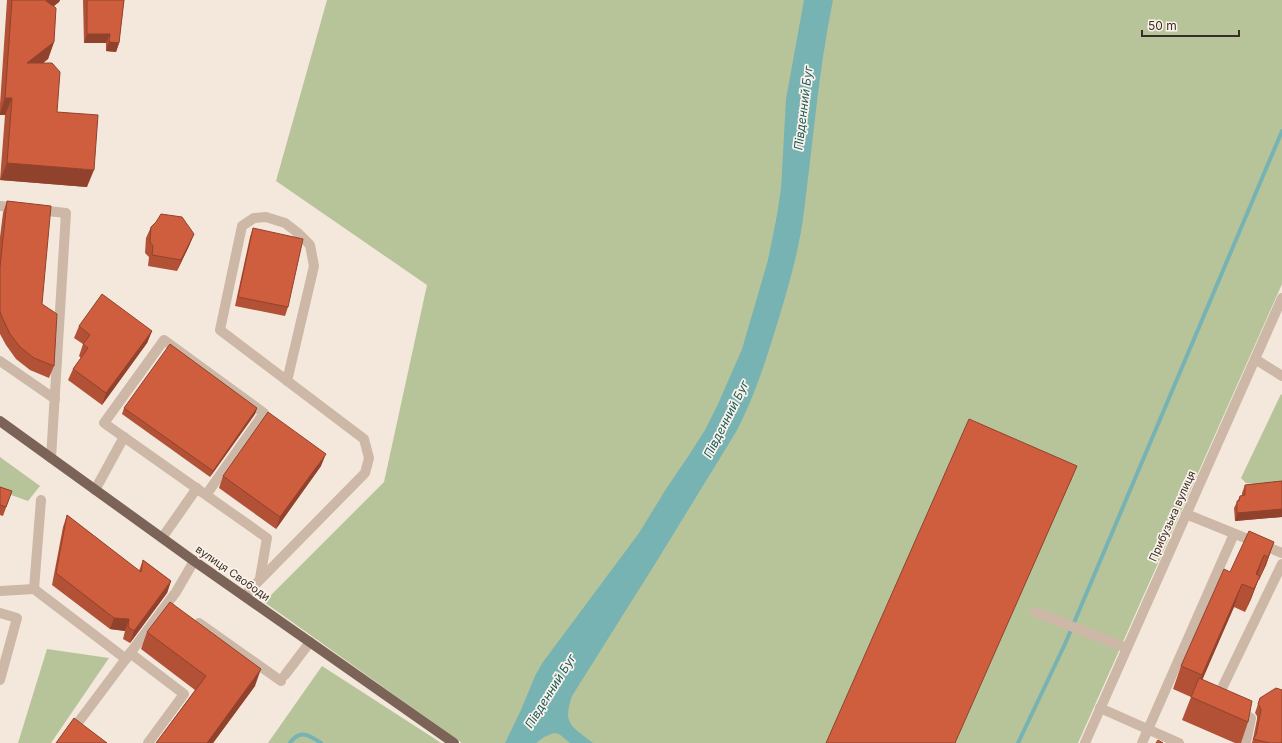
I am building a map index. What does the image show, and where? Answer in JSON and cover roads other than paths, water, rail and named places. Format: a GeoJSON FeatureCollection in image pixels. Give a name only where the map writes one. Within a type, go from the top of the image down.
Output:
{"type":"FeatureCollection","features":[{"type":"Feature","properties":{"kind":"main road","name":"вулиця Свободи"},"geometry":{"type":"LineString","coordinates":[[0,421],[194,561],[454,743]]}},
{"type":"Feature","properties":{"kind":"street"},"geometry":{"type":"LineString","coordinates":[[0,206],[66,213],[51,458]]}},
{"type":"Feature","properties":{"kind":"street"},"geometry":{"type":"LineString","coordinates":[[244,596],[364,473],[369,458],[364,439],[287,381],[220,330],[242,226],[254,218],[266,217],[286,223],[310,246],[314,266],[287,381]]}},
{"type":"Feature","properties":{"kind":"street","name":"Прибузька вулиця"},"geometry":{"type":"LineString","coordinates":[[1085,743],[1281,302]]}},
{"type":"Feature","properties":{"kind":"street"},"geometry":{"type":"LineString","coordinates":[[206,495],[264,413],[164,340],[104,423],[197,488],[206,495],[267,538],[260,578]]}},
{"type":"Feature","properties":{"kind":"street"},"geometry":{"type":"LineString","coordinates":[[1255,359],[1282,376]]}},
{"type":"Feature","properties":{"kind":"street"},"geometry":{"type":"LineString","coordinates":[[0,361],[55,399]]}},
{"type":"Feature","properties":{"kind":"street"},"geometry":{"type":"LineString","coordinates":[[95,490],[124,437]]}},
{"type":"Feature","properties":{"kind":"street"},"geometry":{"type":"LineString","coordinates":[[162,538],[197,488]]}},
{"type":"Feature","properties":{"kind":"street"},"geometry":{"type":"LineString","coordinates":[[34,589],[40,500]]}},
{"type":"Feature","properties":{"kind":"street"},"geometry":{"type":"LineString","coordinates":[[1186,514],[1282,553]]}},
{"type":"Feature","properties":{"kind":"street"},"geometry":{"type":"LineString","coordinates":[[1142,743],[1234,534]]}},
{"type":"Feature","properties":{"kind":"street"},"geometry":{"type":"LineString","coordinates":[[94,743],[74,728],[128,656],[171,604],[176,592],[194,561]]}},
{"type":"Feature","properties":{"kind":"street"},"geometry":{"type":"LineString","coordinates":[[1246,743],[1251,718],[1223,703],[1219,696],[1282,564]]}},
{"type":"Feature","properties":{"kind":"street"},"geometry":{"type":"LineString","coordinates":[[0,591],[34,589],[184,694],[148,743]]}},
{"type":"Feature","properties":{"kind":"street"},"geometry":{"type":"LineString","coordinates":[[1035,612],[1127,648]]}},
{"type":"Feature","properties":{"kind":"street"},"geometry":{"type":"LineString","coordinates":[[0,614],[17,618],[0,680]]}},
{"type":"Feature","properties":{"kind":"street"},"geometry":{"type":"LineString","coordinates":[[194,620],[283,678],[310,642]]}},
{"type":"Feature","properties":{"kind":"street"},"geometry":{"type":"LineString","coordinates":[[1100,708],[1179,743]]}},
{"type":"Feature","properties":{"kind":"water","name":"Південний Буг"},"geometry":{"type":"Polygon","coordinates":[[[804,0],[833,0],[823,55],[803,219],[798,245],[782,309],[754,391],[736,432],[572,696],[568,713],[571,724],[593,743],[570,743],[559,734],[554,733],[544,737],[536,743],[505,743],[535,676],[543,662],[639,533],[705,430],[742,349],[768,260],[777,215],[781,189],[786,99],[804,0]]]}},
{"type":"Feature","properties":{"kind":"waterway"},"geometry":{"type":"LineString","coordinates":[[1018,743],[1065,644],[1282,131]]}},
{"type":"Feature","properties":{"kind":"waterway"},"geometry":{"type":"LineString","coordinates":[[290,743],[297,736],[301,735],[309,736],[321,743]]}}]}
